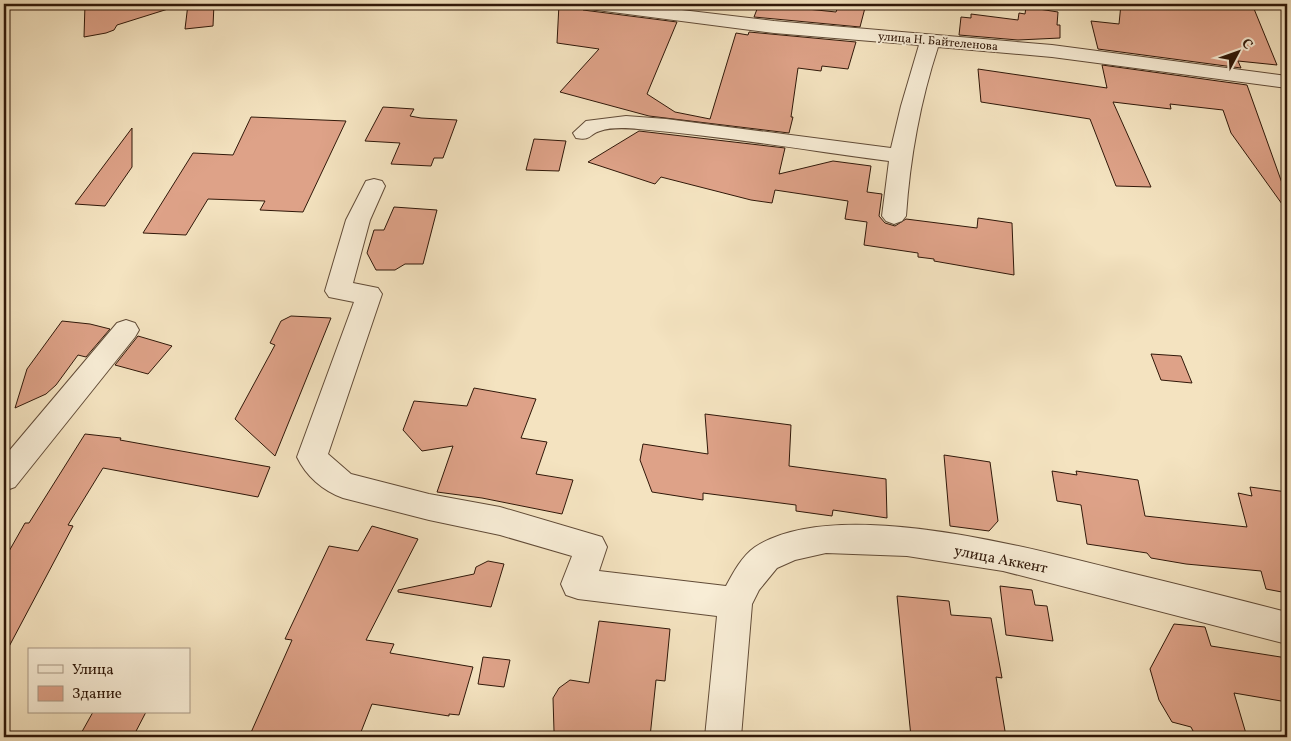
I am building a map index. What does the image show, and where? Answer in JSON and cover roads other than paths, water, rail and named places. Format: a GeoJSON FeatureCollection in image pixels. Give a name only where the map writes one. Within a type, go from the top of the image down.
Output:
{"type":"FeatureCollection","features":[{"type":"Feature","properties":{"kind":"street","name":"улица Н. Байтеленова"},"geometry":{"type":"LineString","coordinates":[[589,4],[774,28],[1052,51],[1287,82]]}},
{"type":"Feature","properties":{"kind":"street"},"geometry":{"type":"LineString","coordinates":[[894,216],[897,168],[903,133],[930,41]]}},
{"type":"Feature","properties":{"kind":"street"},"geometry":{"type":"LineString","coordinates":[[584,133],[593,124],[626,122],[900,156]]}},
{"type":"Feature","properties":{"kind":"street"},"geometry":{"type":"LineString","coordinates":[[374,186],[358,220],[338,291],[369,294],[312,457],[328,474],[343,485],[429,507],[500,521],[591,547],[578,584],[735,603],[723,737]]}},
{"type":"Feature","properties":{"kind":"street"},"geometry":{"type":"LineString","coordinates":[[4,478],[126,330]]}},
{"type":"Feature","properties":{"kind":"street","name":"улица Аккент"},"geometry":{"type":"LineString","coordinates":[[735,603],[747,579],[766,558],[790,547],[826,539],[908,542],[1003,556],[1287,628]]}}]}
